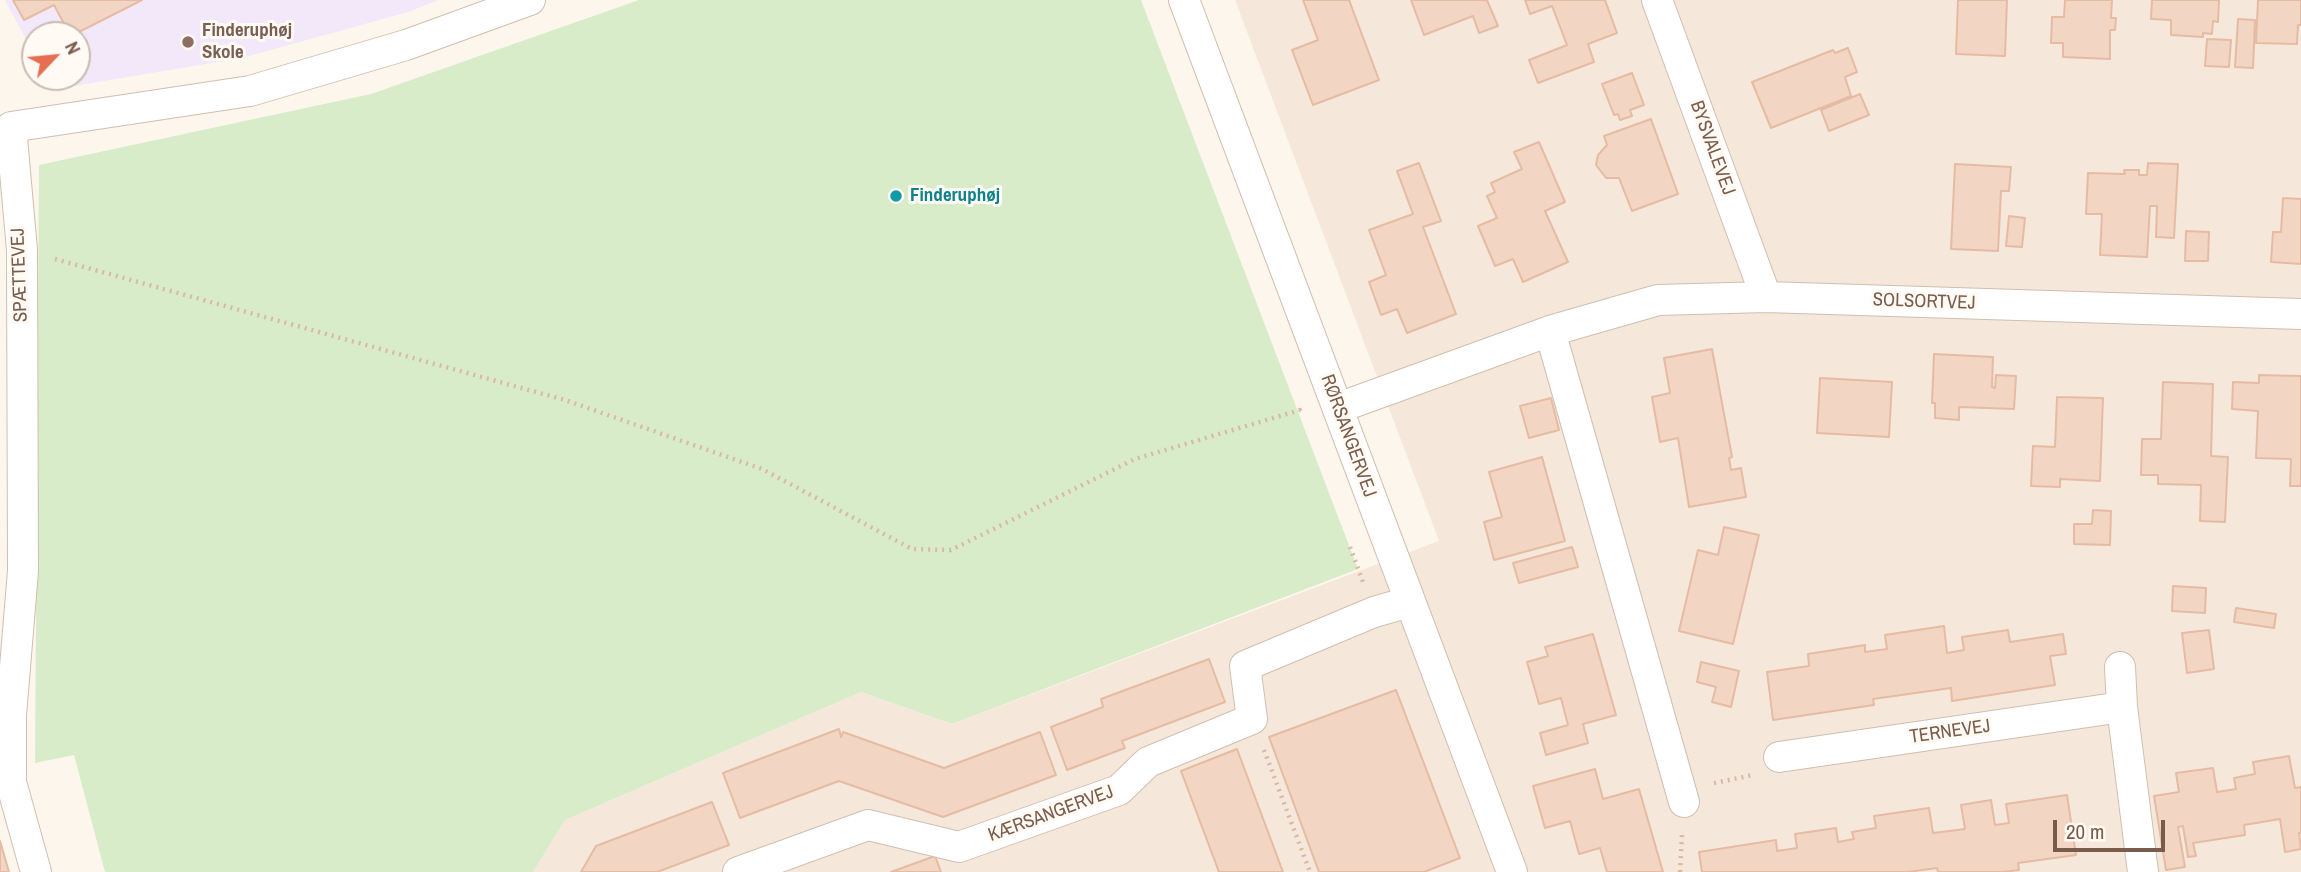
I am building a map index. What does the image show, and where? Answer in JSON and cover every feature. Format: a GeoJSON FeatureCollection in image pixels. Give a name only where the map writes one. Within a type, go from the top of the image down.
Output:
{"type":"FeatureCollection","features":[{"type":"Feature","properties":{"kind":"street","name":"SPÆTTEVEJ"},"geometry":{"type":"LineString","coordinates":[[36,872],[10,782],[11,716],[23,571],[22,250],[10,127],[250,91],[406,45],[530,0]]}},
{"type":"Feature","properties":{"kind":"street","name":"RØRSANGERVEJ"},"geometry":{"type":"LineString","coordinates":[[1184,0],[1512,872]]}},
{"type":"Feature","properties":{"kind":"street","name":"BYSVALEVEJ"},"geometry":{"type":"LineString","coordinates":[[1657,0],[1766,297]]}},
{"type":"Feature","properties":{"kind":"street","name":"SOLSORTVEJ"},"geometry":{"type":"LineString","coordinates":[[1338,408],[1550,331],[1658,300],[1766,297],[2301,314]]}},
{"type":"Feature","properties":{"kind":"street"},"geometry":{"type":"LineString","coordinates":[[1550,331],[1684,802]]}},
{"type":"Feature","properties":{"kind":"street"},"geometry":{"type":"LineString","coordinates":[[1252,719],[1245,666],[1374,612],[1409,602]]}},
{"type":"Feature","properties":{"kind":"street"},"geometry":{"type":"LineString","coordinates":[[2120,667],[2122,707],[2143,872]]}},
{"type":"Feature","properties":{"kind":"street","name":"TERNEVEJ"},"geometry":{"type":"LineString","coordinates":[[1779,757],[2122,707]]}},
{"type":"Feature","properties":{"kind":"street","name":"KÆRSANGERVEJ"},"geometry":{"type":"LineString","coordinates":[[738,872],[868,825],[959,847],[1119,790],[1148,762],[1252,719]]}},
{"type":"Feature","properties":{"kind":"path"},"geometry":{"type":"LineString","coordinates":[[22,250],[565,400],[762,469],[912,549],[951,550],[1135,459],[1300,410],[1304,423]]}},
{"type":"Feature","properties":{"kind":"path"},"geometry":{"type":"LineString","coordinates":[[1349,545],[1374,612]]}},
{"type":"Feature","properties":{"kind":"path"},"geometry":{"type":"LineString","coordinates":[[1252,719],[1310,872]]}},
{"type":"Feature","properties":{"kind":"path"},"geometry":{"type":"LineString","coordinates":[[1684,802],[1714,783],[1771,771],[1779,757]]}},
{"type":"Feature","properties":{"kind":"shaded area","name":"Finderuphøj Skole"},"geometry":{"type":"Polygon","coordinates":[[[5,0],[439,0],[408,12],[242,58],[91,83],[91,21],[21,21],[21,30],[5,0]]]}},
{"type":"Feature","properties":{"kind":"shaded area"},"geometry":{"type":"Polygon","coordinates":[[[1235,0],[2301,0],[2301,872],[533,872],[565,820],[861,692],[952,724],[1439,541],[1235,0]]]}},
{"type":"Feature","properties":{"kind":"green space"},"geometry":{"type":"Polygon","coordinates":[[[639,0],[1141,0],[1358,569],[952,724],[861,692],[565,820],[533,872],[105,872],[74,755],[35,763],[39,165],[371,94],[639,0]]]}},
{"type":"Feature","properties":{"kind":"building"},"geometry":{"type":"Polygon","coordinates":[[[13,0],[142,0],[91,26],[91,21],[63,21],[54,5],[24,20],[13,0]]]}},
{"type":"Feature","properties":{"kind":"building"},"geometry":{"type":"Polygon","coordinates":[[[1303,0],[1349,0],[1379,80],[1313,105],[1292,50],[1318,40],[1303,0]]]}},
{"type":"Feature","properties":{"kind":"building"},"geometry":{"type":"Polygon","coordinates":[[[1411,0],[1487,0],[1498,26],[1479,33],[1473,16],[1424,35],[1411,0]]]}},
{"type":"Feature","properties":{"kind":"building"},"geometry":{"type":"Polygon","coordinates":[[[1525,0],[1605,0],[1617,33],[1588,44],[1594,62],[1538,83],[1529,60],[1567,45],[1552,6],[1530,14],[1525,0]]]}},
{"type":"Feature","properties":{"kind":"building"},"geometry":{"type":"Polygon","coordinates":[[[1958,0],[2007,0],[2005,56],[1956,54],[1958,0]]]}},
{"type":"Feature","properties":{"kind":"building"},"geometry":{"type":"Polygon","coordinates":[[[2065,0],[2112,0],[2111,18],[2116,18],[2115,30],[2110,30],[2110,59],[2063,57],[2063,43],[2051,43],[2052,17],[2064,17],[2065,0]]]}},
{"type":"Feature","properties":{"kind":"building"},"geometry":{"type":"Polygon","coordinates":[[[2152,0],[2219,0],[2218,22],[2213,21],[2212,34],[2203,33],[2203,37],[2171,35],[2171,20],[2151,19],[2152,0]]]}},
{"type":"Feature","properties":{"kind":"building"},"geometry":{"type":"Polygon","coordinates":[[[2258,0],[2301,0],[2301,25],[2298,25],[2297,44],[2256,43],[2258,0]]]}},
{"type":"Feature","properties":{"kind":"building"},"geometry":{"type":"Polygon","coordinates":[[[2238,19],[2255,20],[2253,68],[2235,67],[2238,19]]]}},
{"type":"Feature","properties":{"kind":"building"},"geometry":{"type":"Polygon","coordinates":[[[2207,39],[2231,40],[2229,67],[2205,66],[2207,39]]]}},
{"type":"Feature","properties":{"kind":"building"},"geometry":{"type":"Polygon","coordinates":[[[1848,48],[1857,72],[1845,77],[1851,96],[1771,128],[1752,82],[1833,50],[1835,53],[1848,48]]]}},
{"type":"Feature","properties":{"kind":"building"},"geometry":{"type":"Polygon","coordinates":[[[1632,73],[1644,105],[1630,110],[1632,116],[1620,120],[1618,114],[1614,115],[1602,84],[1632,73]]]}},
{"type":"Feature","properties":{"kind":"building"},"geometry":{"type":"Polygon","coordinates":[[[1860,94],[1869,115],[1829,131],[1821,110],[1860,94]]]}},
{"type":"Feature","properties":{"kind":"building"},"geometry":{"type":"Polygon","coordinates":[[[1651,119],[1678,194],[1632,211],[1619,178],[1606,178],[1596,165],[1598,155],[1607,145],[1604,136],[1651,119]]]}},
{"type":"Feature","properties":{"kind":"building"},"geometry":{"type":"Polygon","coordinates":[[[1539,142],[1565,202],[1545,211],[1568,262],[1523,282],[1513,259],[1495,266],[1478,226],[1497,218],[1487,196],[1495,192],[1491,183],[1522,169],[1514,152],[1539,142]]]}},
{"type":"Feature","properties":{"kind":"building"},"geometry":{"type":"Polygon","coordinates":[[[1419,163],[1441,221],[1423,227],[1456,314],[1407,333],[1397,309],[1381,315],[1369,282],[1386,275],[1369,230],[1413,214],[1397,171],[1419,163]]]}},
{"type":"Feature","properties":{"kind":"building"},"geometry":{"type":"Polygon","coordinates":[[[2148,163],[2178,164],[2174,238],[2156,237],[2157,206],[2150,206],[2147,257],[2100,255],[2102,214],[2086,214],[2088,173],[2125,174],[2124,170],[2139,170],[2139,175],[2147,175],[2148,163]]]}},
{"type":"Feature","properties":{"kind":"building"},"geometry":{"type":"Polygon","coordinates":[[[1955,164],[2011,167],[2009,191],[2001,191],[1998,251],[1951,249],[1955,164]]]}},
{"type":"Feature","properties":{"kind":"building"},"geometry":{"type":"Polygon","coordinates":[[[2283,198],[2301,199],[2301,264],[2271,262],[2273,232],[2281,232],[2283,198]]]}},
{"type":"Feature","properties":{"kind":"building"},"geometry":{"type":"Polygon","coordinates":[[[2009,216],[2025,218],[2022,247],[2006,246],[2009,216]]]}},
{"type":"Feature","properties":{"kind":"building"},"geometry":{"type":"Polygon","coordinates":[[[2186,231],[2209,232],[2208,261],[2185,261],[2186,231]]]}},
{"type":"Feature","properties":{"kind":"building"},"geometry":{"type":"Polygon","coordinates":[[[1712,349],[1732,457],[1729,458],[1731,470],[1741,468],[1746,497],[1689,507],[1678,438],[1660,442],[1652,397],[1670,393],[1664,358],[1712,349]]]}},
{"type":"Feature","properties":{"kind":"building"},"geometry":{"type":"Polygon","coordinates":[[[1934,354],[1993,357],[1992,387],[1995,388],[1996,375],[2016,376],[2014,409],[1959,407],[1959,420],[1935,418],[1935,403],[1932,403],[1934,354]]]}},
{"type":"Feature","properties":{"kind":"building"},"geometry":{"type":"Polygon","coordinates":[[[2259,375],[2301,376],[2301,486],[2290,486],[2291,459],[2256,458],[2258,411],[2232,409],[2233,382],[2259,383],[2259,375]]]}},
{"type":"Feature","properties":{"kind":"building"},"geometry":{"type":"Polygon","coordinates":[[[1820,378],[1892,382],[1889,437],[1817,433],[1820,378]]]}},
{"type":"Feature","properties":{"kind":"building"},"geometry":{"type":"Polygon","coordinates":[[[2163,382],[2213,384],[2211,456],[2228,457],[2225,522],[2200,521],[2201,485],[2158,484],[2158,475],[2141,475],[2142,439],[2161,439],[2163,382]]]}},
{"type":"Feature","properties":{"kind":"building"},"geometry":{"type":"Polygon","coordinates":[[[2057,397],[2103,398],[2100,481],[2060,479],[2060,487],[2031,486],[2033,446],[2055,447],[2057,397]]]}},
{"type":"Feature","properties":{"kind":"building"},"geometry":{"type":"Polygon","coordinates":[[[1551,398],[1559,430],[1529,438],[1520,406],[1551,398]]]}},
{"type":"Feature","properties":{"kind":"building"},"geometry":{"type":"Polygon","coordinates":[[[1542,457],[1565,541],[1494,560],[1484,522],[1502,517],[1489,472],[1542,457]]]}},
{"type":"Feature","properties":{"kind":"building"},"geometry":{"type":"Polygon","coordinates":[[[2093,510],[2111,511],[2110,545],[2074,544],[2074,524],[2092,524],[2093,510]]]}},
{"type":"Feature","properties":{"kind":"building"},"geometry":{"type":"Polygon","coordinates":[[[1724,527],[1759,535],[1733,644],[1679,631],[1698,550],[1718,555],[1724,527]]]}},
{"type":"Feature","properties":{"kind":"building"},"geometry":{"type":"Polygon","coordinates":[[[1572,547],[1578,567],[1519,583],[1513,563],[1572,547]]]}},
{"type":"Feature","properties":{"kind":"building"},"geometry":{"type":"Polygon","coordinates":[[[2173,586],[2206,588],[2205,613],[2172,611],[2173,586]]]}},
{"type":"Feature","properties":{"kind":"building"},"geometry":{"type":"Polygon","coordinates":[[[2236,608],[2276,614],[2274,628],[2234,622],[2236,608]]]}},
{"type":"Feature","properties":{"kind":"building"},"geometry":{"type":"Polygon","coordinates":[[[1944,626],[1947,653],[1964,650],[1962,637],[2008,630],[2010,642],[2063,634],[2066,654],[2050,656],[2055,685],[1952,701],[1951,688],[1873,699],[1874,705],[1773,720],[1767,672],[1809,666],[1808,654],[1865,645],[1865,652],[1887,649],[1885,635],[1944,626]]]}},
{"type":"Feature","properties":{"kind":"building"},"geometry":{"type":"Polygon","coordinates":[[[2209,630],[2214,669],[2187,673],[2182,633],[2209,630]]]}},
{"type":"Feature","properties":{"kind":"building"},"geometry":{"type":"Polygon","coordinates":[[[1593,634],[1616,715],[1583,724],[1588,743],[1546,755],[1540,733],[1568,725],[1561,698],[1539,704],[1527,662],[1548,656],[1545,647],[1593,634]]]}},
{"type":"Feature","properties":{"kind":"building"},"geometry":{"type":"Polygon","coordinates":[[[1209,659],[1225,702],[1122,741],[1125,748],[1067,770],[1051,727],[1103,707],[1101,699],[1209,659]]]}},
{"type":"Feature","properties":{"kind":"building"},"geometry":{"type":"Polygon","coordinates":[[[1701,662],[1739,671],[1731,707],[1712,702],[1716,687],[1697,682],[1701,662]]]}},
{"type":"Feature","properties":{"kind":"building"},"geometry":{"type":"Polygon","coordinates":[[[1396,690],[1460,858],[1424,872],[1319,872],[1269,737],[1396,690]]]}},
{"type":"Feature","properties":{"kind":"building"},"geometry":{"type":"Polygon","coordinates":[[[839,729],[841,737],[843,732],[944,768],[1040,732],[1056,775],[943,817],[839,781],[740,818],[723,773],[839,729]]]}},
{"type":"Feature","properties":{"kind":"building"},"geometry":{"type":"Polygon","coordinates":[[[1237,749],[1283,872],[1219,872],[1181,771],[1237,749]]]}},
{"type":"Feature","properties":{"kind":"building"},"geometry":{"type":"Polygon","coordinates":[[[2289,756],[2295,788],[2301,787],[2301,849],[2285,852],[2280,819],[2244,825],[2245,835],[2193,843],[2196,856],[2188,857],[2183,826],[2178,827],[2185,867],[2166,870],[2154,796],[2179,792],[2176,773],[2213,768],[2217,792],[2236,789],[2234,778],[2255,774],[2253,762],[2289,756]]]}},
{"type":"Feature","properties":{"kind":"building"},"geometry":{"type":"Polygon","coordinates":[[[1595,769],[1603,799],[1639,789],[1663,872],[1607,872],[1600,848],[1579,854],[1570,821],[1545,828],[1533,786],[1595,769]]]}},
{"type":"Feature","properties":{"kind":"building"},"geometry":{"type":"Polygon","coordinates":[[[2067,795],[2076,855],[2018,863],[2019,870],[1938,872],[1937,868],[1908,872],[1702,872],[1699,852],[1776,840],[1777,851],[1797,848],[1795,834],[1836,828],[1838,842],[1854,839],[1852,832],[1876,828],[1874,816],[1929,808],[1933,833],[1965,829],[1961,805],[1991,800],[1995,825],[2009,823],[2006,804],[2067,795]]]}},
{"type":"Feature","properties":{"kind":"building"},"geometry":{"type":"Polygon","coordinates":[[[712,802],[729,845],[657,872],[581,872],[596,846],[712,802]]]}},
{"type":"Feature","properties":{"kind":"building"},"geometry":{"type":"Polygon","coordinates":[[[0,841],[9,872],[0,872],[0,841]]]}},
{"type":"Feature","properties":{"kind":"building"},"geometry":{"type":"Polygon","coordinates":[[[935,856],[941,872],[891,872],[935,856]]]}},
{"type":"Feature","properties":{"kind":"place","name":"Finderuphøj Skole"},"geometry":{"type":"Point","coordinates":[188,42]}},
{"type":"Feature","properties":{"kind":"place","name":"Finderuphøj"},"geometry":{"type":"Point","coordinates":[896,196]}}]}
